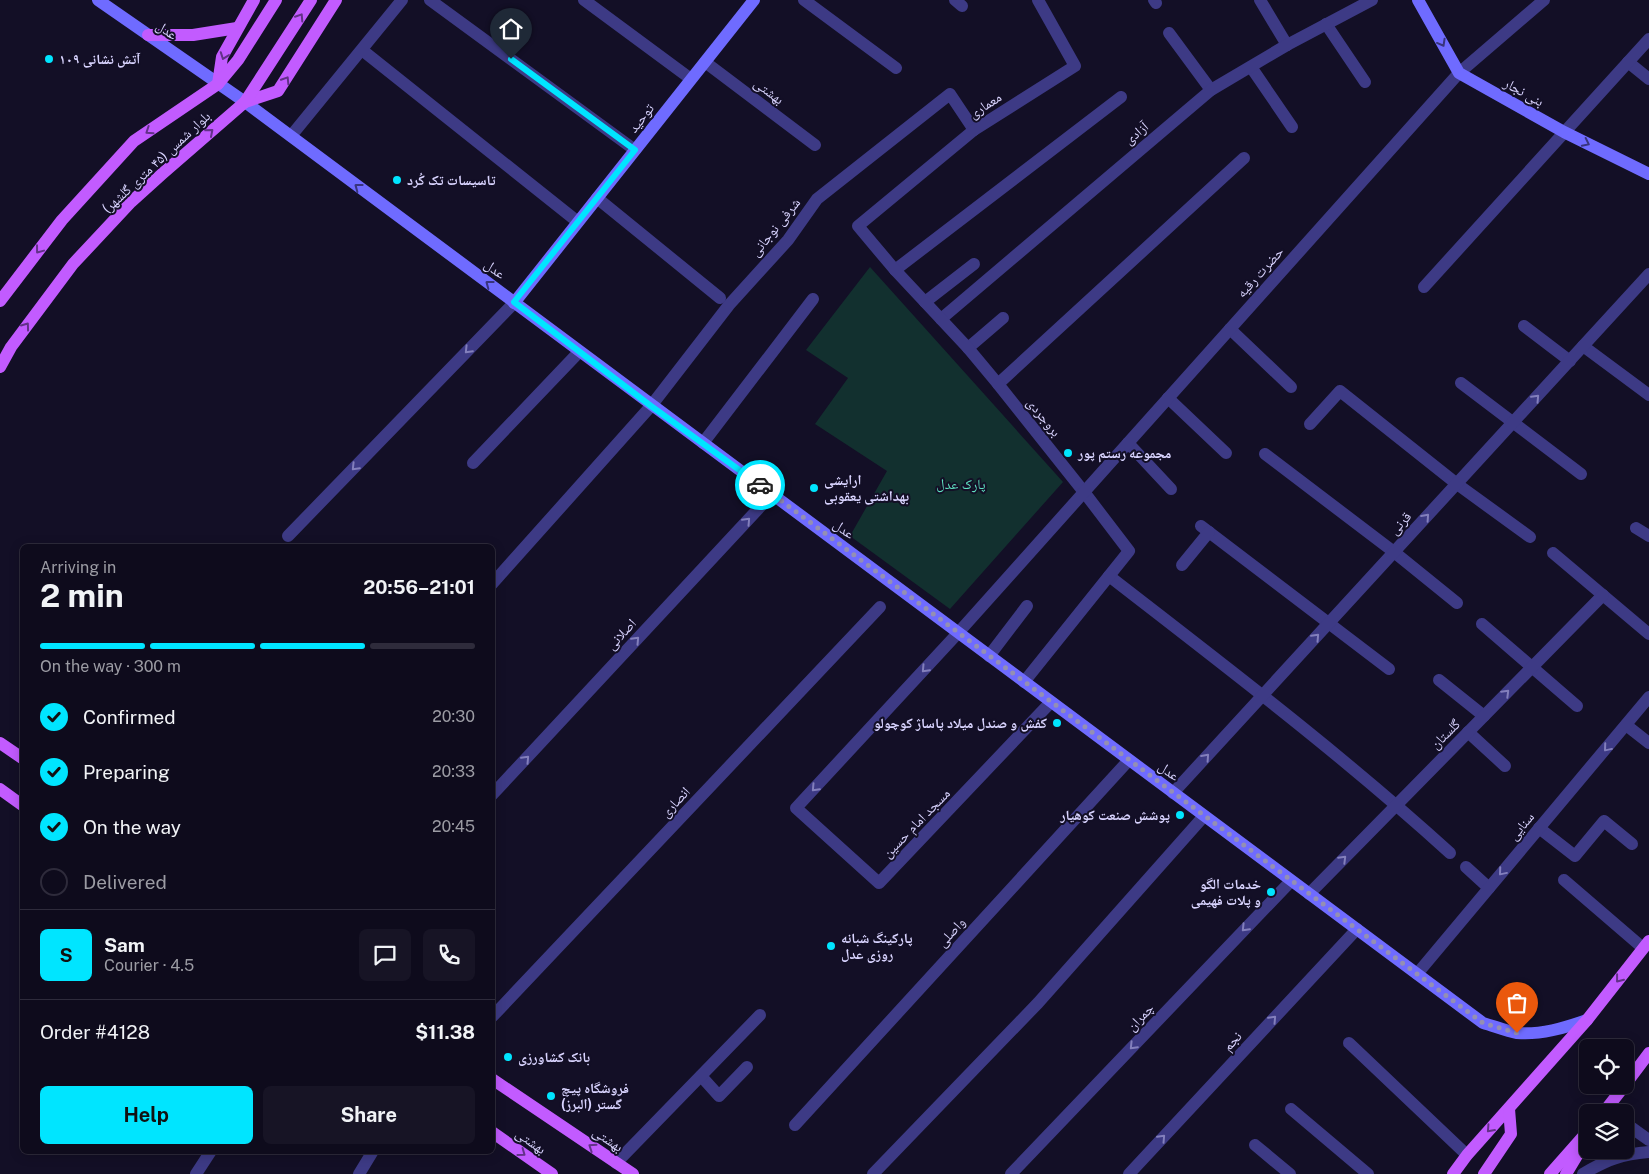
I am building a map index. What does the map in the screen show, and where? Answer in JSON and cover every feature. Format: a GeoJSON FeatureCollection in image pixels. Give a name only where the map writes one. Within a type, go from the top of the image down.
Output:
{"type":"FeatureCollection","features":[{"type":"Feature","properties":{"kind":"main road"},"geometry":{"type":"LineString","coordinates":[[218,84],[222,56],[254,0]]}},
{"type":"Feature","properties":{"kind":"main road","name":"بلوار شمس (۴۵ متری گلشهر)"},"geometry":{"type":"LineString","coordinates":[[0,301],[62,220],[134,141],[218,84],[238,60],[276,0]]}},
{"type":"Feature","properties":{"kind":"main road","name":"بلوار شمس (۴۵ متری گلشهر)"},"geometry":{"type":"LineString","coordinates":[[0,367],[10,347],[73,264],[131,202],[245,102],[311,0]]}},
{"type":"Feature","properties":{"kind":"main road"},"geometry":{"type":"LineString","coordinates":[[245,102],[278,91],[336,0]]}},
{"type":"Feature","properties":{"kind":"main road"},"geometry":{"type":"LineString","coordinates":[[148,35],[193,35],[237,28]]}},
{"type":"Feature","properties":{"kind":"main road"},"geometry":{"type":"LineString","coordinates":[[0,742],[20,757]]}},
{"type":"Feature","properties":{"kind":"main road"},"geometry":{"type":"LineString","coordinates":[[0,789],[20,803]]}},
{"type":"Feature","properties":{"kind":"main road"},"geometry":{"type":"LineString","coordinates":[[1453,1174],[1466,1156],[1587,1020],[1646,945]]}},
{"type":"Feature","properties":{"kind":"main road"},"geometry":{"type":"LineString","coordinates":[[1634,1073],[1649,1053]]}},
{"type":"Feature","properties":{"kind":"main road","name":"بهشتى"},"geometry":{"type":"LineString","coordinates":[[495,1081],[633,1174]]}},
{"type":"Feature","properties":{"kind":"main road"},"geometry":{"type":"LineString","coordinates":[[1484,1174],[1511,1134],[1508,1109]]}},
{"type":"Feature","properties":{"kind":"main road","name":"بهشتی"},"geometry":{"type":"LineString","coordinates":[[495,1134],[552,1174]]}},
{"type":"Feature","properties":{"kind":"main road"},"geometry":{"type":"LineString","coordinates":[[1550,1174],[1579,1141]]}},
{"type":"Feature","properties":{"kind":"main road"},"geometry":{"type":"LineString","coordinates":[[1566,1174],[1579,1153]]}},
{"type":"Feature","properties":{"kind":"street","name":"عدل"},"geometry":{"type":"LineString","coordinates":[[98,0],[245,102],[651,406],[1483,1023],[1517,1033],[1561,1029],[1587,1020]]}},
{"type":"Feature","properties":{"kind":"street"},"geometry":{"type":"LineString","coordinates":[[290,136],[402,0]]}},
{"type":"Feature","properties":{"kind":"street"},"geometry":{"type":"LineString","coordinates":[[430,0],[635,150]]}},
{"type":"Feature","properties":{"kind":"street"},"geometry":{"type":"LineString","coordinates":[[584,0],[691,79]]}},
{"type":"Feature","properties":{"kind":"street","name":"توحید"},"geometry":{"type":"LineString","coordinates":[[514,302],[753,0]]}},
{"type":"Feature","properties":{"kind":"street"},"geometry":{"type":"LineString","coordinates":[[804,0],[896,68]]}},
{"type":"Feature","properties":{"kind":"street","name":"معماری"},"geometry":{"type":"LineString","coordinates":[[858,226],[974,130],[1075,66],[1038,0]]}},
{"type":"Feature","properties":{"kind":"street"},"geometry":{"type":"LineString","coordinates":[[1260,0],[1287,45]]}},
{"type":"Feature","properties":{"kind":"street"},"geometry":{"type":"LineString","coordinates":[[1418,0],[1459,73]]}},
{"type":"Feature","properties":{"kind":"street","name":"حضرت رقیه"},"geometry":{"type":"LineString","coordinates":[[796,808],[958,633],[1459,73],[1544,0]]}},
{"type":"Feature","properties":{"kind":"street","name":"آزادی"},"geometry":{"type":"LineString","coordinates":[[941,319],[1211,90],[1287,45],[1368,1]]}},
{"type":"Feature","properties":{"kind":"street"},"geometry":{"type":"LineString","coordinates":[[1326,24],[1365,82]]}},
{"type":"Feature","properties":{"kind":"street"},"geometry":{"type":"LineString","coordinates":[[1169,33],[1211,90]]}},
{"type":"Feature","properties":{"kind":"street"},"geometry":{"type":"LineString","coordinates":[[1424,287],[1649,39]]}},
{"type":"Feature","properties":{"kind":"street"},"geometry":{"type":"LineString","coordinates":[[362,50],[578,222]]}},
{"type":"Feature","properties":{"kind":"street","name":"بهشتی"},"geometry":{"type":"LineString","coordinates":[[705,62],[815,145]]}},
{"type":"Feature","properties":{"kind":"street"},"geometry":{"type":"LineString","coordinates":[[1628,62],[1649,79]]}},
{"type":"Feature","properties":{"kind":"street"},"geometry":{"type":"LineString","coordinates":[[1251,67],[1292,127]]}},
{"type":"Feature","properties":{"kind":"street","name":"بنی نجار"},"geometry":{"type":"LineString","coordinates":[[1459,73],[1564,132],[1649,174]]}},
{"type":"Feature","properties":{"kind":"street","name":"شرفی نوجانی"},"geometry":{"type":"LineString","coordinates":[[495,581],[651,406],[729,305],[788,240],[817,199],[950,94],[974,130]]}},
{"type":"Feature","properties":{"kind":"street"},"geometry":{"type":"LineString","coordinates":[[895,270],[1121,97]]}},
{"type":"Feature","properties":{"kind":"street"},"geometry":{"type":"LineString","coordinates":[[998,384],[1244,158]]}},
{"type":"Feature","properties":{"kind":"street"},"geometry":{"type":"LineString","coordinates":[[597,198],[720,298]]}},
{"type":"Feature","properties":{"kind":"street","name":"بروجردی"},"geometry":{"type":"LineString","coordinates":[[858,226],[895,270],[968,348],[1129,551],[1024,682]]}},
{"type":"Feature","properties":{"kind":"street"},"geometry":{"type":"LineString","coordinates":[[925,302],[974,264]]}},
{"type":"Feature","properties":{"kind":"street","name":"قرنی"},"geometry":{"type":"LineString","coordinates":[[1174,793],[1649,274]]}},
{"type":"Feature","properties":{"kind":"street"},"geometry":{"type":"LineString","coordinates":[[703,443],[813,299]]}},
{"type":"Feature","properties":{"kind":"street"},"geometry":{"type":"LineString","coordinates":[[288,536],[514,302]]}},
{"type":"Feature","properties":{"kind":"street"},"geometry":{"type":"LineString","coordinates":[[968,348],[1003,318]]}},
{"type":"Feature","properties":{"kind":"street"},"geometry":{"type":"LineString","coordinates":[[1524,326],[1570,361]]}},
{"type":"Feature","properties":{"kind":"street"},"geometry":{"type":"LineString","coordinates":[[1230,329],[1292,387]]}},
{"type":"Feature","properties":{"kind":"street"},"geometry":{"type":"LineString","coordinates":[[1583,346],[1649,396]]}},
{"type":"Feature","properties":{"kind":"street"},"geometry":{"type":"LineString","coordinates":[[473,463],[579,352]]}},
{"type":"Feature","properties":{"kind":"street"},"geometry":{"type":"LineString","coordinates":[[1461,383],[1581,474]]}},
{"type":"Feature","properties":{"kind":"street"},"geometry":{"type":"LineString","coordinates":[[1310,424],[1340,391],[1457,484],[1530,538]]}},
{"type":"Feature","properties":{"kind":"street"},"geometry":{"type":"LineString","coordinates":[[1168,398],[1226,454]]}},
{"type":"Feature","properties":{"kind":"street"},"geometry":{"type":"LineString","coordinates":[[1128,443],[1170,489]]}},
{"type":"Feature","properties":{"kind":"street"},"geometry":{"type":"LineString","coordinates":[[1264,454],[1394,552],[1457,603]]}},
{"type":"Feature","properties":{"kind":"street","name":"اصلانی"},"geometry":{"type":"LineString","coordinates":[[495,792],[772,494]]}},
{"type":"Feature","properties":{"kind":"street"},"geometry":{"type":"LineString","coordinates":[[1636,528],[1649,536]]}},
{"type":"Feature","properties":{"kind":"street"},"geometry":{"type":"LineString","coordinates":[[1182,565],[1205,529],[1389,669]]}},
{"type":"Feature","properties":{"kind":"street"},"geometry":{"type":"LineString","coordinates":[[1554,552],[1649,634]]}},
{"type":"Feature","properties":{"kind":"street"},"geometry":{"type":"LineString","coordinates":[[1109,576],[1263,695],[1397,804],[1450,853]]}},
{"type":"Feature","properties":{"kind":"street","name":"گلستان"},"geometry":{"type":"LineString","coordinates":[[1309,894],[1603,595]]}},
{"type":"Feature","properties":{"kind":"street"},"geometry":{"type":"LineString","coordinates":[[989,656],[1027,606]]}},
{"type":"Feature","properties":{"kind":"street","name":"انصاری"},"geometry":{"type":"LineString","coordinates":[[495,1014],[880,608]]}},
{"type":"Feature","properties":{"kind":"street"},"geometry":{"type":"LineString","coordinates":[[1482,624],[1577,706]]}},
{"type":"Feature","properties":{"kind":"street"},"geometry":{"type":"LineString","coordinates":[[1439,680],[1484,716]]}},
{"type":"Feature","properties":{"kind":"street","name":"سنایی"},"geometry":{"type":"LineString","coordinates":[[1417,974],[1649,697]]}},
{"type":"Feature","properties":{"kind":"street","name":"مسجد امام حسین"},"geometry":{"type":"LineString","coordinates":[[796,808],[880,883],[1051,702]]}},
{"type":"Feature","properties":{"kind":"street"},"geometry":{"type":"LineString","coordinates":[[1626,725],[1649,743]]}},
{"type":"Feature","properties":{"kind":"street"},"geometry":{"type":"LineString","coordinates":[[1468,732],[1505,766]]}},
{"type":"Feature","properties":{"kind":"street","name":"واصلی"},"geometry":{"type":"LineString","coordinates":[[795,1125],[1129,760]]}},
{"type":"Feature","properties":{"kind":"street"},"geometry":{"type":"LineString","coordinates":[[872,1174],[1038,1003],[1204,816]]}},
{"type":"Feature","properties":{"kind":"street"},"geometry":{"type":"LineString","coordinates":[[1539,828],[1575,856],[1604,821],[1632,844]]}},
{"type":"Feature","properties":{"kind":"street"},"geometry":{"type":"LineString","coordinates":[[1466,867],[1489,888]]}},
{"type":"Feature","properties":{"kind":"street"},"geometry":{"type":"LineString","coordinates":[[1564,880],[1646,945]]}},
{"type":"Feature","properties":{"kind":"street","name":"چمران"},"geometry":{"type":"LineString","coordinates":[[1011,1174],[1291,881]]}},
{"type":"Feature","properties":{"kind":"street","name":"نجم"},"geometry":{"type":"LineString","coordinates":[[1128,1174],[1357,929]]}},
{"type":"Feature","properties":{"kind":"street"},"geometry":{"type":"LineString","coordinates":[[616,1163],[760,1015]]}},
{"type":"Feature","properties":{"kind":"street"},"geometry":{"type":"LineString","coordinates":[[1349,1043],[1466,1156]]}},
{"type":"Feature","properties":{"kind":"street"},"geometry":{"type":"LineString","coordinates":[[701,1076],[720,1096],[747,1067]]}},
{"type":"Feature","properties":{"kind":"street"},"geometry":{"type":"LineString","coordinates":[[1291,1109],[1368,1174]]}},
{"type":"Feature","properties":{"kind":"street"},"geometry":{"type":"LineString","coordinates":[[1634,1129],[1649,1140]]}},
{"type":"Feature","properties":{"kind":"street"},"geometry":{"type":"LineString","coordinates":[[1256,1144],[1290,1174]]}},
{"type":"Feature","properties":{"kind":"street"},"geometry":{"type":"LineString","coordinates":[[1583,1174],[1601,1163],[1626,1154],[1649,1152]]}},
{"type":"Feature","properties":{"kind":"street"},"geometry":{"type":"LineString","coordinates":[[196,1174],[209,1154]]}},
{"type":"Feature","properties":{"kind":"street"},"geometry":{"type":"LineString","coordinates":[[359,1174],[371,1154]]}},
{"type":"Feature","properties":{"kind":"green space","name":"پارک عدل"},"geometry":{"type":"Polygon","coordinates":[[[870,267],[1063,482],[950,609],[850,536],[887,471],[815,424],[848,378],[806,350],[870,267]]]}},
{"type":"Feature","properties":{"kind":"way so far"},"geometry":{"type":"LineString","coordinates":[[760,485],[1483,1023],[1517,1033]]}},
{"type":"Feature","properties":{"kind":"place","name":"آتش نشانی ۱۰۹"},"geometry":{"type":"Point","coordinates":[49,59]}},
{"type":"Feature","properties":{"kind":"place","name":"تاسیسات تک کُرد"},"geometry":{"type":"Point","coordinates":[397,180]}},
{"type":"Feature","properties":{"kind":"place","name":"مجموعه رستم پور"},"geometry":{"type":"Point","coordinates":[1068,453]}},
{"type":"Feature","properties":{"kind":"place","name":"ارایشی بهداشتی یعقوبی"},"geometry":{"type":"Point","coordinates":[814,488]}},
{"type":"Feature","properties":{"kind":"place","name":"کفش و صندل میلاد پاساژ کوچولو"},"geometry":{"type":"Point","coordinates":[1057,723]}},
{"type":"Feature","properties":{"kind":"place","name":"پوشش صنعت کوهیار"},"geometry":{"type":"Point","coordinates":[1180,815]}},
{"type":"Feature","properties":{"kind":"place","name":"خدمات الگو و پلات فهیمی"},"geometry":{"type":"Point","coordinates":[1271,892]}},
{"type":"Feature","properties":{"kind":"place","name":"پارکینگ شبانه روزی عدل"},"geometry":{"type":"Point","coordinates":[831,946]}},
{"type":"Feature","properties":{"kind":"place","name":"بانک کشاورزی"},"geometry":{"type":"Point","coordinates":[508,1057]}},
{"type":"Feature","properties":{"kind":"place","name":"فروشگاه پیچ گستر (البرز)"},"geometry":{"type":"Point","coordinates":[551,1096]}},
{"type":"Feature","properties":{"kind":"route"},"geometry":{"type":"LineString","coordinates":[[511,59],[635,150],[514,302],[651,406],[760,485]]}}]}
